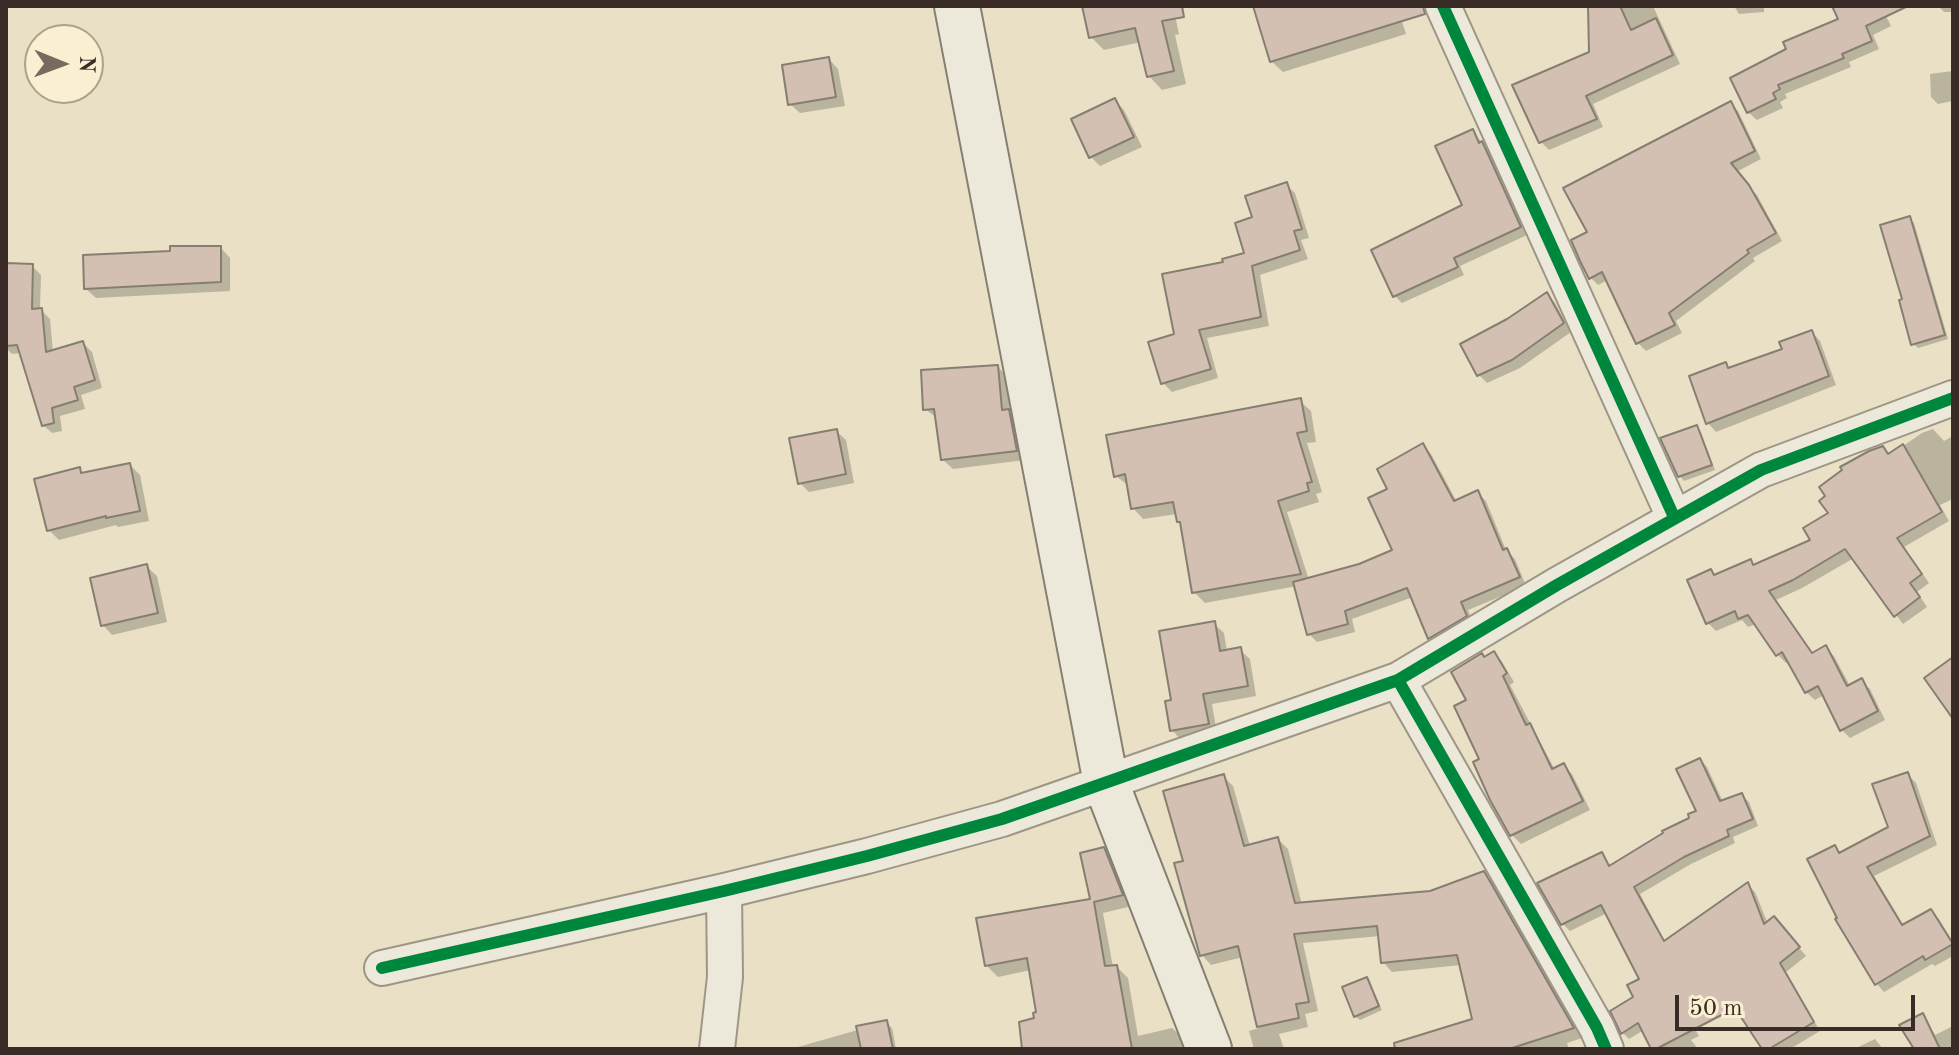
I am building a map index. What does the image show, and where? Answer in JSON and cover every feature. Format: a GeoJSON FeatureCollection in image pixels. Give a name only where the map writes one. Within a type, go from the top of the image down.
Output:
{"type":"FeatureCollection","features":[{"type":"Feature","properties":{"kind":"main road"},"geometry":{"type":"LineString","coordinates":[[957,6],[1106,783],[1209,1049]]}},
{"type":"Feature","properties":{"kind":"street"},"geometry":{"type":"LineString","coordinates":[[1443,6],[1674,517]]}},
{"type":"Feature","properties":{"kind":"street"},"geometry":{"type":"LineString","coordinates":[[382,968],[724,891],[1002,819],[1398,680],[1674,517],[1761,470],[1953,398]]}},
{"type":"Feature","properties":{"kind":"street"},"geometry":{"type":"LineString","coordinates":[[1398,680],[1597,1028],[1606,1049]]}},
{"type":"Feature","properties":{"kind":"street"},"geometry":{"type":"LineString","coordinates":[[717,1049],[725,977],[724,891]]}},
{"type":"Feature","properties":{"kind":"building"},"geometry":{"type":"Polygon","coordinates":[[[1082,6],[1182,6],[1184,17],[1162,21],[1174,71],[1147,77],[1135,28],[1089,38],[1082,6]]]}},
{"type":"Feature","properties":{"kind":"building"},"geometry":{"type":"Polygon","coordinates":[[[1253,6],[1423,6],[1425,14],[1270,62],[1253,6]]]}},
{"type":"Feature","properties":{"kind":"building"},"geometry":{"type":"Polygon","coordinates":[[[1588,6],[1620,6],[1631,30],[1656,18],[1673,55],[1586,96],[1597,119],[1539,143],[1512,85],[1589,52],[1588,6]]]}},
{"type":"Feature","properties":{"kind":"building"},"geometry":{"type":"Polygon","coordinates":[[[1832,6],[1908,6],[1866,26],[1872,41],[1842,54],[1844,58],[1778,85],[1780,89],[1773,93],[1776,99],[1747,113],[1730,78],[1786,49],[1783,42],[1838,19],[1832,6]]]}},
{"type":"Feature","properties":{"kind":"building"},"geometry":{"type":"Polygon","coordinates":[[[829,57],[836,97],[788,105],[782,65],[829,57]]]}},
{"type":"Feature","properties":{"kind":"building"},"geometry":{"type":"Polygon","coordinates":[[[1115,98],[1134,137],[1089,158],[1071,119],[1115,98]]]}},
{"type":"Feature","properties":{"kind":"building"},"geometry":{"type":"Polygon","coordinates":[[[1731,101],[1755,151],[1731,163],[1749,185],[1776,233],[1747,250],[1749,253],[1669,313],[1675,325],[1636,344],[1602,272],[1589,279],[1580,261],[1571,240],[1587,232],[1563,188],[1731,101]]]}},
{"type":"Feature","properties":{"kind":"building"},"geometry":{"type":"Polygon","coordinates":[[[1473,129],[1479,143],[1482,141],[1521,227],[1454,258],[1458,267],[1393,297],[1371,250],[1462,205],[1435,146],[1473,129]]]}},
{"type":"Feature","properties":{"kind":"building"},"geometry":{"type":"Polygon","coordinates":[[[1287,182],[1302,229],[1294,231],[1300,250],[1252,266],[1261,317],[1199,330],[1211,369],[1161,384],[1148,342],[1174,334],[1162,274],[1223,262],[1222,259],[1244,253],[1235,223],[1252,217],[1245,196],[1287,182]]]}},
{"type":"Feature","properties":{"kind":"building"},"geometry":{"type":"Polygon","coordinates":[[[1910,216],[1945,335],[1911,345],[1899,300],[1902,299],[1880,225],[1910,216]]]}},
{"type":"Feature","properties":{"kind":"building"},"geometry":{"type":"Polygon","coordinates":[[[170,246],[221,246],[221,282],[84,289],[83,255],[170,251],[170,246]]]}},
{"type":"Feature","properties":{"kind":"building"},"geometry":{"type":"Polygon","coordinates":[[[6,263],[33,264],[32,309],[42,308],[46,352],[83,341],[95,380],[74,387],[78,400],[52,408],[54,423],[42,426],[17,345],[6,346],[6,263]]]}},
{"type":"Feature","properties":{"kind":"building"},"geometry":{"type":"Polygon","coordinates":[[[1547,292],[1564,323],[1512,360],[1477,376],[1460,344],[1507,319],[1547,292]]]}},
{"type":"Feature","properties":{"kind":"building"},"geometry":{"type":"Polygon","coordinates":[[[1812,330],[1829,376],[1706,424],[1689,376],[1726,362],[1728,368],[1782,349],[1779,342],[1812,330]]]}},
{"type":"Feature","properties":{"kind":"building"},"geometry":{"type":"Polygon","coordinates":[[[998,365],[1002,410],[1009,409],[1017,451],[941,460],[934,409],[923,410],[921,370],[998,365]]]}},
{"type":"Feature","properties":{"kind":"building"},"geometry":{"type":"Polygon","coordinates":[[[1301,398],[1307,431],[1297,433],[1312,482],[1307,483],[1309,491],[1278,501],[1301,574],[1192,593],[1180,522],[1177,522],[1173,502],[1131,509],[1125,474],[1114,477],[1106,435],[1301,398]]]}},
{"type":"Feature","properties":{"kind":"building"},"geometry":{"type":"Polygon","coordinates":[[[1697,425],[1712,465],[1678,477],[1660,438],[1697,425]]]}},
{"type":"Feature","properties":{"kind":"building"},"geometry":{"type":"Polygon","coordinates":[[[837,429],[846,474],[798,484],[789,438],[837,429]]]}},
{"type":"Feature","properties":{"kind":"building"},"geometry":{"type":"Polygon","coordinates":[[[1423,443],[1454,501],[1478,490],[1503,550],[1507,548],[1520,577],[1461,602],[1467,616],[1428,639],[1407,588],[1345,611],[1348,624],[1307,635],[1293,582],[1359,564],[1392,550],[1368,498],[1387,489],[1377,469],[1423,443]]]}},
{"type":"Feature","properties":{"kind":"building"},"geometry":{"type":"Polygon","coordinates":[[[1903,444],[1942,512],[1897,538],[1922,574],[1910,583],[1920,597],[1894,617],[1845,549],[1769,591],[1812,653],[1826,645],[1847,686],[1862,678],[1878,711],[1840,731],[1818,686],[1805,693],[1782,652],[1776,656],[1748,615],[1738,619],[1735,611],[1706,624],[1687,580],[1711,569],[1714,575],[1751,559],[1753,565],[1810,540],[1803,528],[1828,513],[1819,501],[1825,496],[1819,487],[1842,470],[1840,467],[1869,451],[1883,446],[1888,454],[1903,444]]]}},
{"type":"Feature","properties":{"kind":"building"},"geometry":{"type":"Polygon","coordinates":[[[130,463],[140,511],[47,531],[34,479],[80,467],[81,473],[130,463]]]}},
{"type":"Feature","properties":{"kind":"building"},"geometry":{"type":"Polygon","coordinates":[[[147,564],[158,613],[101,626],[90,578],[147,564]]]}},
{"type":"Feature","properties":{"kind":"building"},"geometry":{"type":"Polygon","coordinates":[[[1215,621],[1220,651],[1241,647],[1248,686],[1203,694],[1209,724],[1170,731],[1165,701],[1171,700],[1159,631],[1215,621]]]}},
{"type":"Feature","properties":{"kind":"building"},"geometry":{"type":"Polygon","coordinates":[[[1494,651],[1507,673],[1503,676],[1526,725],[1530,723],[1552,769],[1564,763],[1583,801],[1510,836],[1473,762],[1479,759],[1454,706],[1466,700],[1451,672],[1482,653],[1484,657],[1494,651]]]}},
{"type":"Feature","properties":{"kind":"building"},"geometry":{"type":"Polygon","coordinates":[[[1953,657],[1953,719],[1924,678],[1953,657]]]}},
{"type":"Feature","properties":{"kind":"building"},"geometry":{"type":"Polygon","coordinates":[[[1700,758],[1720,801],[1742,793],[1753,819],[1727,830],[1729,836],[1684,857],[1634,887],[1664,941],[1748,882],[1764,924],[1774,916],[1800,947],[1780,963],[1814,1022],[1769,1049],[1762,1049],[1735,1008],[1656,1049],[1651,1049],[1638,1023],[1621,1034],[1610,1011],[1633,997],[1627,985],[1639,979],[1601,905],[1561,925],[1537,883],[1602,852],[1609,866],[1662,831],[1689,818],[1688,814],[1696,811],[1676,769],[1700,758]]]}},
{"type":"Feature","properties":{"kind":"building"},"geometry":{"type":"Polygon","coordinates":[[[1908,772],[1930,836],[1867,867],[1902,925],[1931,909],[1953,944],[1925,960],[1923,956],[1875,985],[1835,919],[1807,859],[1835,845],[1839,853],[1888,827],[1872,784],[1908,772]]]}},
{"type":"Feature","properties":{"kind":"building"},"geometry":{"type":"Polygon","coordinates":[[[1224,774],[1244,846],[1278,837],[1295,903],[1430,891],[1484,871],[1574,1028],[1509,1049],[1395,1049],[1394,1043],[1472,1019],[1457,955],[1381,963],[1377,926],[1294,934],[1309,1002],[1296,1004],[1299,1018],[1257,1027],[1238,946],[1200,956],[1174,863],[1183,861],[1163,791],[1224,774]]]}},
{"type":"Feature","properties":{"kind":"building"},"geometry":{"type":"Polygon","coordinates":[[[1104,847],[1123,895],[1094,902],[1105,966],[1117,965],[1132,1049],[1022,1049],[1019,1022],[1034,1018],[1033,1013],[1036,1012],[1027,958],[985,966],[976,918],[1090,899],[1080,853],[1104,847]]]}},
{"type":"Feature","properties":{"kind":"building"},"geometry":{"type":"Polygon","coordinates":[[[1367,977],[1379,1006],[1354,1017],[1342,987],[1367,977]]]}},
{"type":"Feature","properties":{"kind":"building"},"geometry":{"type":"Polygon","coordinates":[[[1923,1013],[1940,1049],[1914,1049],[1899,1025],[1923,1013]]]}},
{"type":"Feature","properties":{"kind":"building"},"geometry":{"type":"Polygon","coordinates":[[[887,1020],[893,1049],[861,1049],[856,1026],[887,1020]]]}},
{"type":"Feature","properties":{"kind":"cycle path"},"geometry":{"type":"LineString","coordinates":[[1443,6],[1674,517]]}},
{"type":"Feature","properties":{"kind":"cycle path"},"geometry":{"type":"LineString","coordinates":[[382,968],[724,891],[1002,819],[1398,680],[1557,585],[1761,470],[1953,398]]}},
{"type":"Feature","properties":{"kind":"cycle path"},"geometry":{"type":"LineString","coordinates":[[1398,680],[1597,1028],[1606,1049]]}}]}
